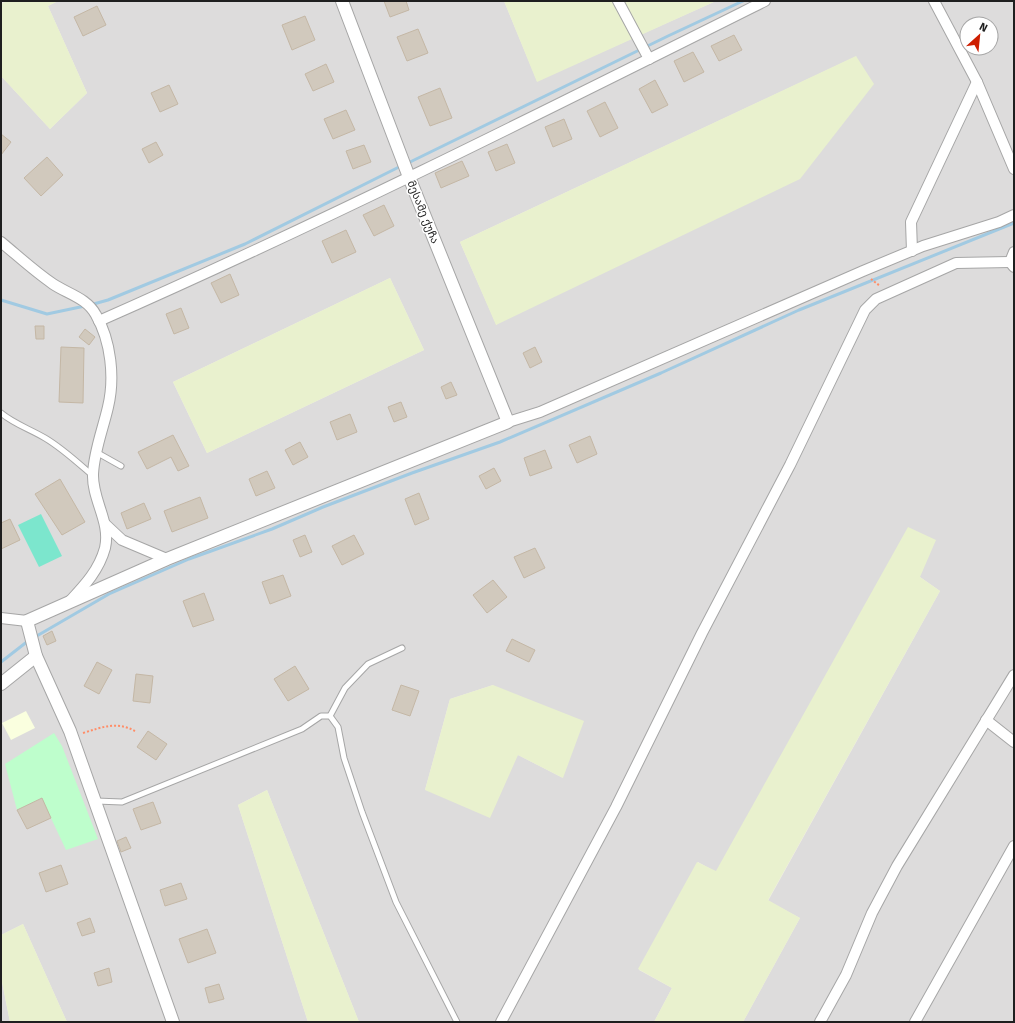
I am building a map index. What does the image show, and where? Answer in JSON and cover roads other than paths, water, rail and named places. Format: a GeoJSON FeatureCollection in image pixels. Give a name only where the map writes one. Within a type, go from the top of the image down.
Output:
{"type":"FeatureCollection","features":[{"type":"Feature","properties":{"kind":"street","name":"მესამე ქუჩა"},"geometry":{"type":"LineString","coordinates":[[342,1],[409,177],[508,422]]}},
{"type":"Feature","properties":{"kind":"street"},"geometry":{"type":"LineString","coordinates":[[618,1],[649,59]]}},
{"type":"Feature","properties":{"kind":"street"},"geometry":{"type":"LineString","coordinates":[[99,321],[207,273],[409,177],[765,1]]}},
{"type":"Feature","properties":{"kind":"street"},"geometry":{"type":"LineString","coordinates":[[934,1],[977,82],[1014,168]]}},
{"type":"Feature","properties":{"kind":"street"},"geometry":{"type":"LineString","coordinates":[[912,251],[912,222],[977,82]]}},
{"type":"Feature","properties":{"kind":"street"},"geometry":{"type":"LineString","coordinates":[[1,618],[27,621],[70,600],[166,559],[508,422],[540,412],[862,271],[912,251],[1000,222],[1014,215]]}},
{"type":"Feature","properties":{"kind":"street"},"geometry":{"type":"LineString","coordinates":[[1,242],[54,285],[72,293],[93,309],[99,321],[107,345],[112,379],[109,405],[96,452],[93,476],[95,492],[105,524],[107,537],[98,568],[70,600]]}},
{"type":"Feature","properties":{"kind":"street"},"geometry":{"type":"LineString","coordinates":[[506,1020],[616,807],[702,633],[790,465],[865,310],[876,299],[956,263],[1012,265],[1014,252]]}},
{"type":"Feature","properties":{"kind":"street"},"geometry":{"type":"LineString","coordinates":[[105,524],[122,540],[166,559]]}},
{"type":"Feature","properties":{"kind":"street"},"geometry":{"type":"LineString","coordinates":[[27,621],[36,656],[72,736],[173,1022]]}},
{"type":"Feature","properties":{"kind":"street"},"geometry":{"type":"LineString","coordinates":[[1,684],[36,656]]}},
{"type":"Feature","properties":{"kind":"street"},"geometry":{"type":"LineString","coordinates":[[820,1022],[846,975],[872,913],[897,866],[1014,675]]}},
{"type":"Feature","properties":{"kind":"street"},"geometry":{"type":"LineString","coordinates":[[986,720],[1014,742]]}},
{"type":"Feature","properties":{"kind":"street"},"geometry":{"type":"LineString","coordinates":[[915,1022],[1014,846]]}},
{"type":"Feature","properties":{"kind":"lane"},"geometry":{"type":"LineString","coordinates":[[1,413],[22,427],[46,438],[70,455],[93,476]]}},
{"type":"Feature","properties":{"kind":"lane"},"geometry":{"type":"LineString","coordinates":[[96,452],[121,466]]}},
{"type":"Feature","properties":{"kind":"lane"},"geometry":{"type":"LineString","coordinates":[[330,716],[345,688],[368,664],[402,648]]}},
{"type":"Feature","properties":{"kind":"lane"},"geometry":{"type":"LineString","coordinates":[[95,800],[122,802],[302,729],[321,716],[330,716]]}},
{"type":"Feature","properties":{"kind":"lane"},"geometry":{"type":"LineString","coordinates":[[330,716],[338,727],[344,758],[362,812],[396,902],[457,1022]]}},
{"type":"Feature","properties":{"kind":"waterway"},"geometry":{"type":"LineString","coordinates":[[408,163],[743,1]]}},
{"type":"Feature","properties":{"kind":"waterway"},"geometry":{"type":"LineString","coordinates":[[90,305],[108,300],[245,244],[401,166]]}},
{"type":"Feature","properties":{"kind":"waterway"},"geometry":{"type":"LineString","coordinates":[[35,637],[109,594],[189,559],[272,529],[323,507],[412,473],[500,442],[661,373],[799,310],[1014,223]]}},
{"type":"Feature","properties":{"kind":"waterway"},"geometry":{"type":"LineString","coordinates":[[1,300],[47,314],[85,306]]}},
{"type":"Feature","properties":{"kind":"waterway"},"geometry":{"type":"LineString","coordinates":[[1,662],[28,641]]}}]}
